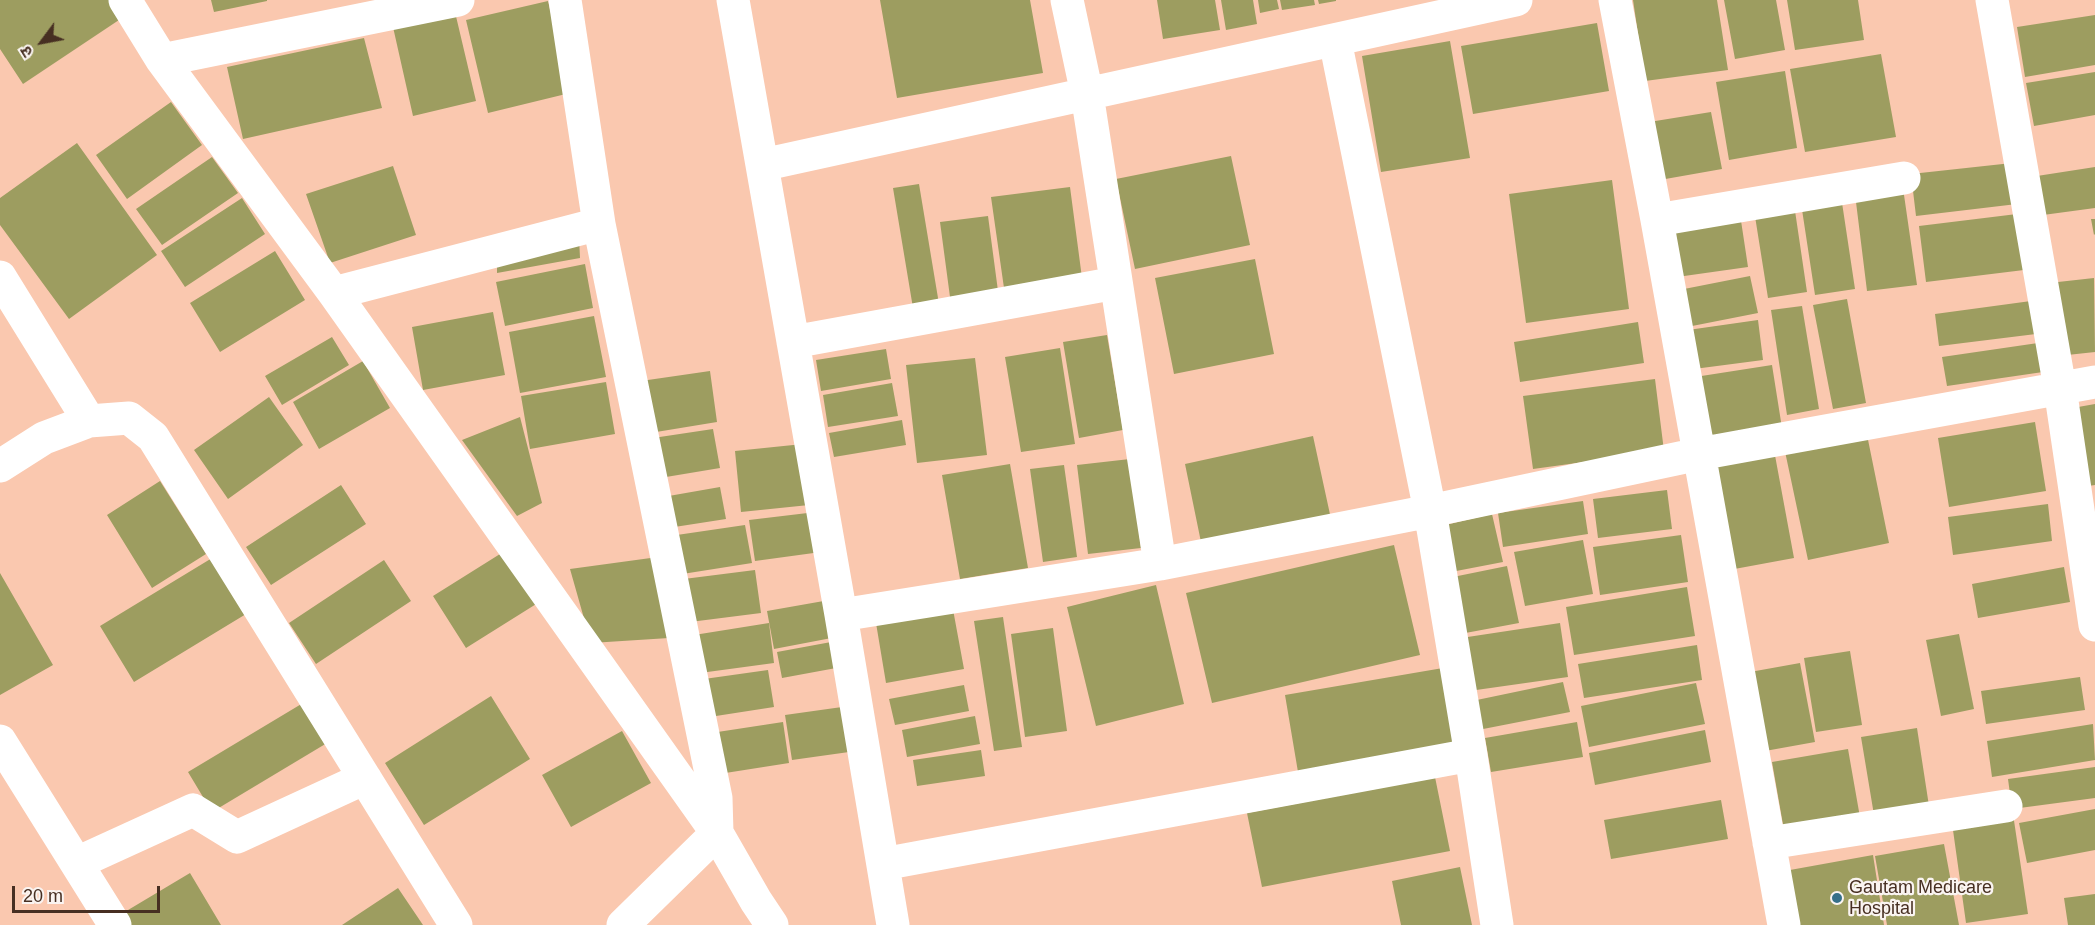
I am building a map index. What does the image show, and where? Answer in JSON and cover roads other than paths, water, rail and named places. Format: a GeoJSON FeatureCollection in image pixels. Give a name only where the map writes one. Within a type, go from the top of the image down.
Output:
{"type":"FeatureCollection","features":[{"type":"Feature","properties":{"kind":"street"},"geometry":{"type":"LineString","coordinates":[[125,0],[162,60],[334,292],[717,833],[772,925]]}},
{"type":"Feature","properties":{"kind":"street"},"geometry":{"type":"LineString","coordinates":[[162,60],[373,8],[458,0]]}},
{"type":"Feature","properties":{"kind":"street"},"geometry":{"type":"LineString","coordinates":[[565,0],[598,224],[716,798],[717,833],[623,925]]}},
{"type":"Feature","properties":{"kind":"street"},"geometry":{"type":"LineString","coordinates":[[733,0],[841,615],[892,925]]}},
{"type":"Feature","properties":{"kind":"street"},"geometry":{"type":"LineString","coordinates":[[1067,0],[1087,94],[1160,564]]}},
{"type":"Feature","properties":{"kind":"street"},"geometry":{"type":"LineString","coordinates":[[762,165],[1516,0]]}},
{"type":"Feature","properties":{"kind":"street"},"geometry":{"type":"LineString","coordinates":[[1615,0],[1784,925]]}},
{"type":"Feature","properties":{"kind":"street"},"geometry":{"type":"LineString","coordinates":[[1992,0],[2061,388],[2095,625]]}},
{"type":"Feature","properties":{"kind":"street"},"geometry":{"type":"LineString","coordinates":[[1335,40],[1430,512],[1472,755],[1497,925]]}},
{"type":"Feature","properties":{"kind":"street"},"geometry":{"type":"LineString","coordinates":[[1657,220],[1904,178]]}},
{"type":"Feature","properties":{"kind":"street"},"geometry":{"type":"LineString","coordinates":[[334,292],[598,224]]}},
{"type":"Feature","properties":{"kind":"street"},"geometry":{"type":"LineString","coordinates":[[0,277],[89,421]]}},
{"type":"Feature","properties":{"kind":"street"},"geometry":{"type":"LineString","coordinates":[[793,342],[1116,284]]}},
{"type":"Feature","properties":{"kind":"street"},"geometry":{"type":"LineString","coordinates":[[841,615],[1160,564],[1430,512],[1699,454],[2095,382]]}},
{"type":"Feature","properties":{"kind":"street"},"geometry":{"type":"LineString","coordinates":[[0,466],[44,438],[89,421],[129,418],[153,437],[456,925]]}},
{"type":"Feature","properties":{"kind":"street"},"geometry":{"type":"LineString","coordinates":[[0,741],[115,925]]}},
{"type":"Feature","properties":{"kind":"street"},"geometry":{"type":"LineString","coordinates":[[883,864],[1472,755]]}},
{"type":"Feature","properties":{"kind":"street"},"geometry":{"type":"LineString","coordinates":[[77,864],[193,810],[237,837],[365,778]]}},
{"type":"Feature","properties":{"kind":"street"},"geometry":{"type":"LineString","coordinates":[[1769,843],[2006,806]]}},
{"type":"Feature","properties":{"kind":"place","name":"Gautam Medicare Hospital"},"geometry":{"type":"Point","coordinates":[1837,898]}}]}
